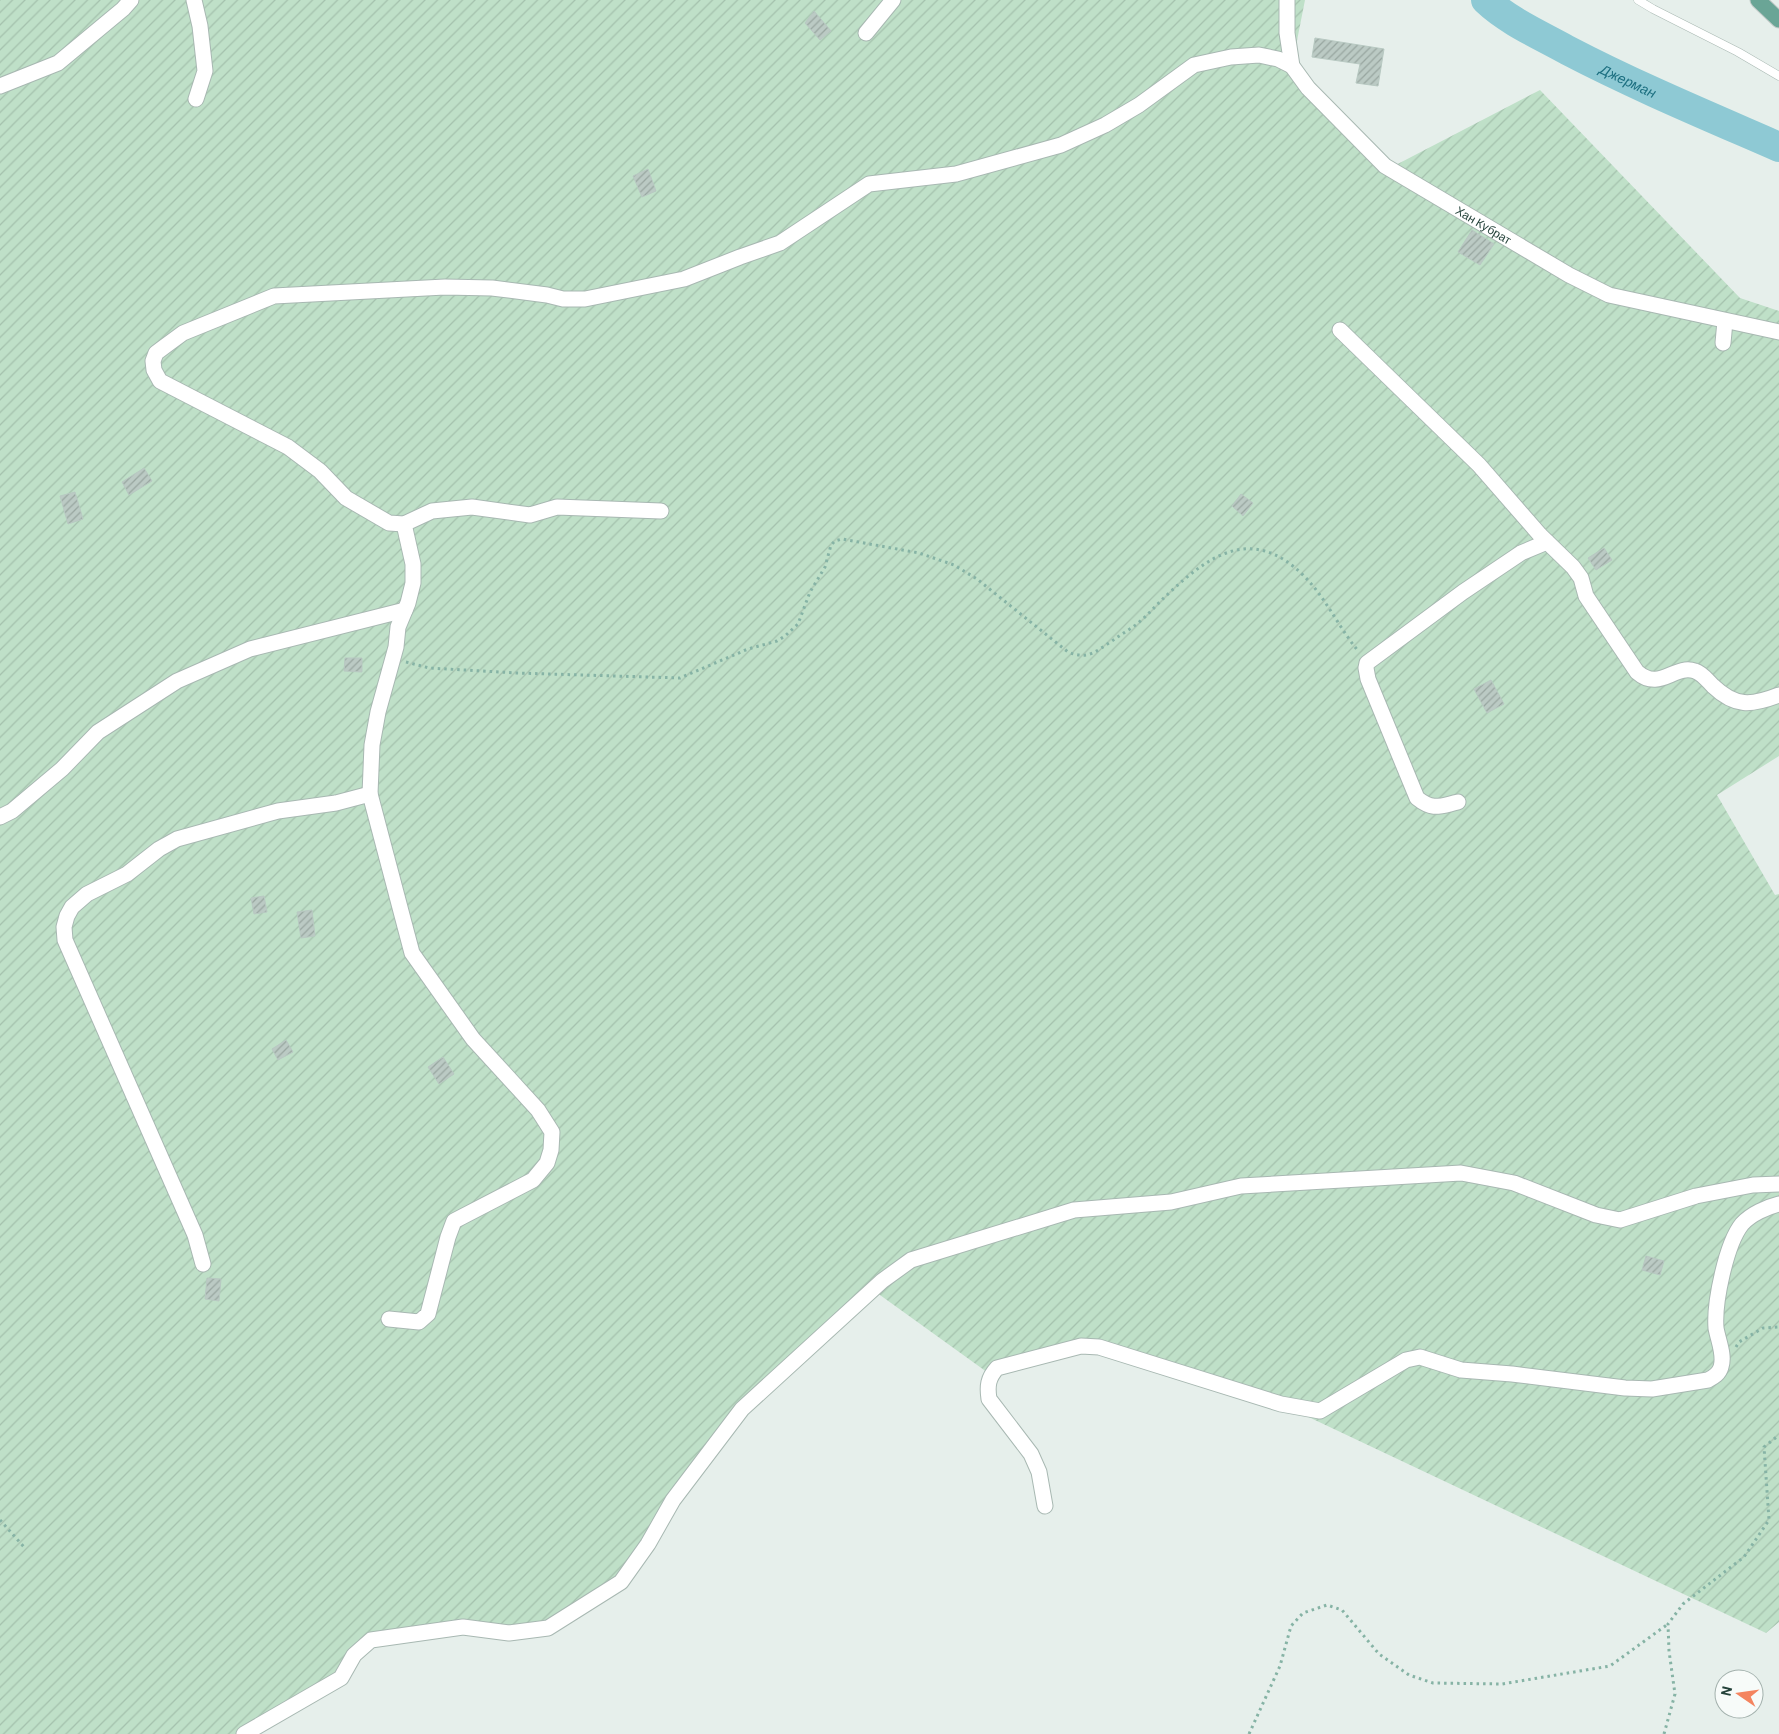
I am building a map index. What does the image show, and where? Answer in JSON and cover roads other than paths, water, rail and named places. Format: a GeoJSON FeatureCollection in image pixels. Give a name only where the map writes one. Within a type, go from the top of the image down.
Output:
{"type":"FeatureCollection","features":[{"type":"Feature","properties":{"kind":"main road"},"geometry":{"type":"LineString","coordinates":[[1758,0],[1779,20]]}},
{"type":"Feature","properties":{"kind":"street"},"geometry":{"type":"LineString","coordinates":[[0,86],[58,63],[123,9],[131,0]]}},
{"type":"Feature","properties":{"kind":"street"},"geometry":{"type":"LineString","coordinates":[[194,0],[200,26],[205,71],[196,99]]}},
{"type":"Feature","properties":{"kind":"street"},"geometry":{"type":"LineString","coordinates":[[866,33],[893,0]]}},
{"type":"Feature","properties":{"kind":"street","name":"Хан Кубрат"},"geometry":{"type":"LineString","coordinates":[[1287,0],[1287,33],[1292,66],[1308,88],[1385,166],[1569,275],[1609,295],[1725,321],[1750,324],[1779,332]]}},
{"type":"Feature","properties":{"kind":"street"},"geometry":{"type":"LineString","coordinates":[[661,512],[556,507],[530,515],[472,507],[432,511],[404,524],[389,523],[346,498],[320,471],[288,446],[160,382],[154,370],[156,354],[182,333],[274,296],[445,287],[492,288],[547,295],[563,299],[585,299],[684,279],[780,244],[869,184],[956,174],[1061,145],[1106,125],[1194,66],[1231,57],[1259,55],[1292,66]]}},
{"type":"Feature","properties":{"kind":"street"},"geometry":{"type":"LineString","coordinates":[[1723,343],[1725,321]]}},
{"type":"Feature","properties":{"kind":"street"},"geometry":{"type":"LineString","coordinates":[[1340,330],[1479,465],[1547,542],[1573,567],[1581,578],[1586,596],[1637,672],[1644,678],[1657,680],[1686,670],[1696,671],[1724,696],[1737,702],[1748,704],[1779,696]]}},
{"type":"Feature","properties":{"kind":"street"},"geometry":{"type":"LineString","coordinates":[[389,1319],[419,1322],[428,1314],[454,1221],[534,1180],[547,1163],[551,1150],[552,1132],[538,1110],[473,1039],[412,953],[370,794],[372,745],[378,712],[393,658],[398,627],[413,582],[413,564],[404,524]]}},
{"type":"Feature","properties":{"kind":"street"},"geometry":{"type":"LineString","coordinates":[[1458,802],[1435,808],[1417,798],[1368,680],[1367,662],[1463,592],[1521,553],[1547,542]]}},
{"type":"Feature","properties":{"kind":"street"},"geometry":{"type":"LineString","coordinates":[[0,818],[12,811],[62,769],[98,732],[177,682],[250,649],[405,610]]}},
{"type":"Feature","properties":{"kind":"street"},"geometry":{"type":"LineString","coordinates":[[203,1264],[195,1235],[65,940],[64,927],[67,916],[72,907],[88,894],[127,874],[159,849],[177,839],[278,811],[336,803],[370,794]]}},
{"type":"Feature","properties":{"kind":"street"},"geometry":{"type":"LineString","coordinates":[[244,1734],[341,1678],[354,1655],[371,1640],[463,1627],[509,1633],[548,1628],[621,1582],[648,1544],[673,1500],[742,1410],[882,1281],[911,1260],[1074,1210],[1171,1202],[1241,1186],[1461,1173],[1514,1183],[1596,1215],[1620,1220],[1696,1196],[1753,1186],[1779,1184]]}},
{"type":"Feature","properties":{"kind":"street"},"geometry":{"type":"LineString","coordinates":[[1045,1506],[1039,1472],[1031,1454],[989,1398],[987,1388],[991,1375],[997,1368],[1081,1346],[1099,1347],[1281,1404],[1320,1411],[1406,1360],[1420,1357],[1461,1370],[1512,1374],[1625,1388],[1652,1389],[1708,1380],[1715,1377],[1721,1366],[1721,1354],[1716,1327],[1724,1262],[1742,1224],[1765,1208],[1779,1204]]}},
{"type":"Feature","properties":{"kind":"lane"},"geometry":{"type":"LineString","coordinates":[[1638,0],[1652,10],[1738,52],[1779,76]]}},
{"type":"Feature","properties":{"kind":"waterway","name":"Джерман"},"geometry":{"type":"LineString","coordinates":[[1486,0],[1514,21],[1593,63],[1779,147]]}}]}
